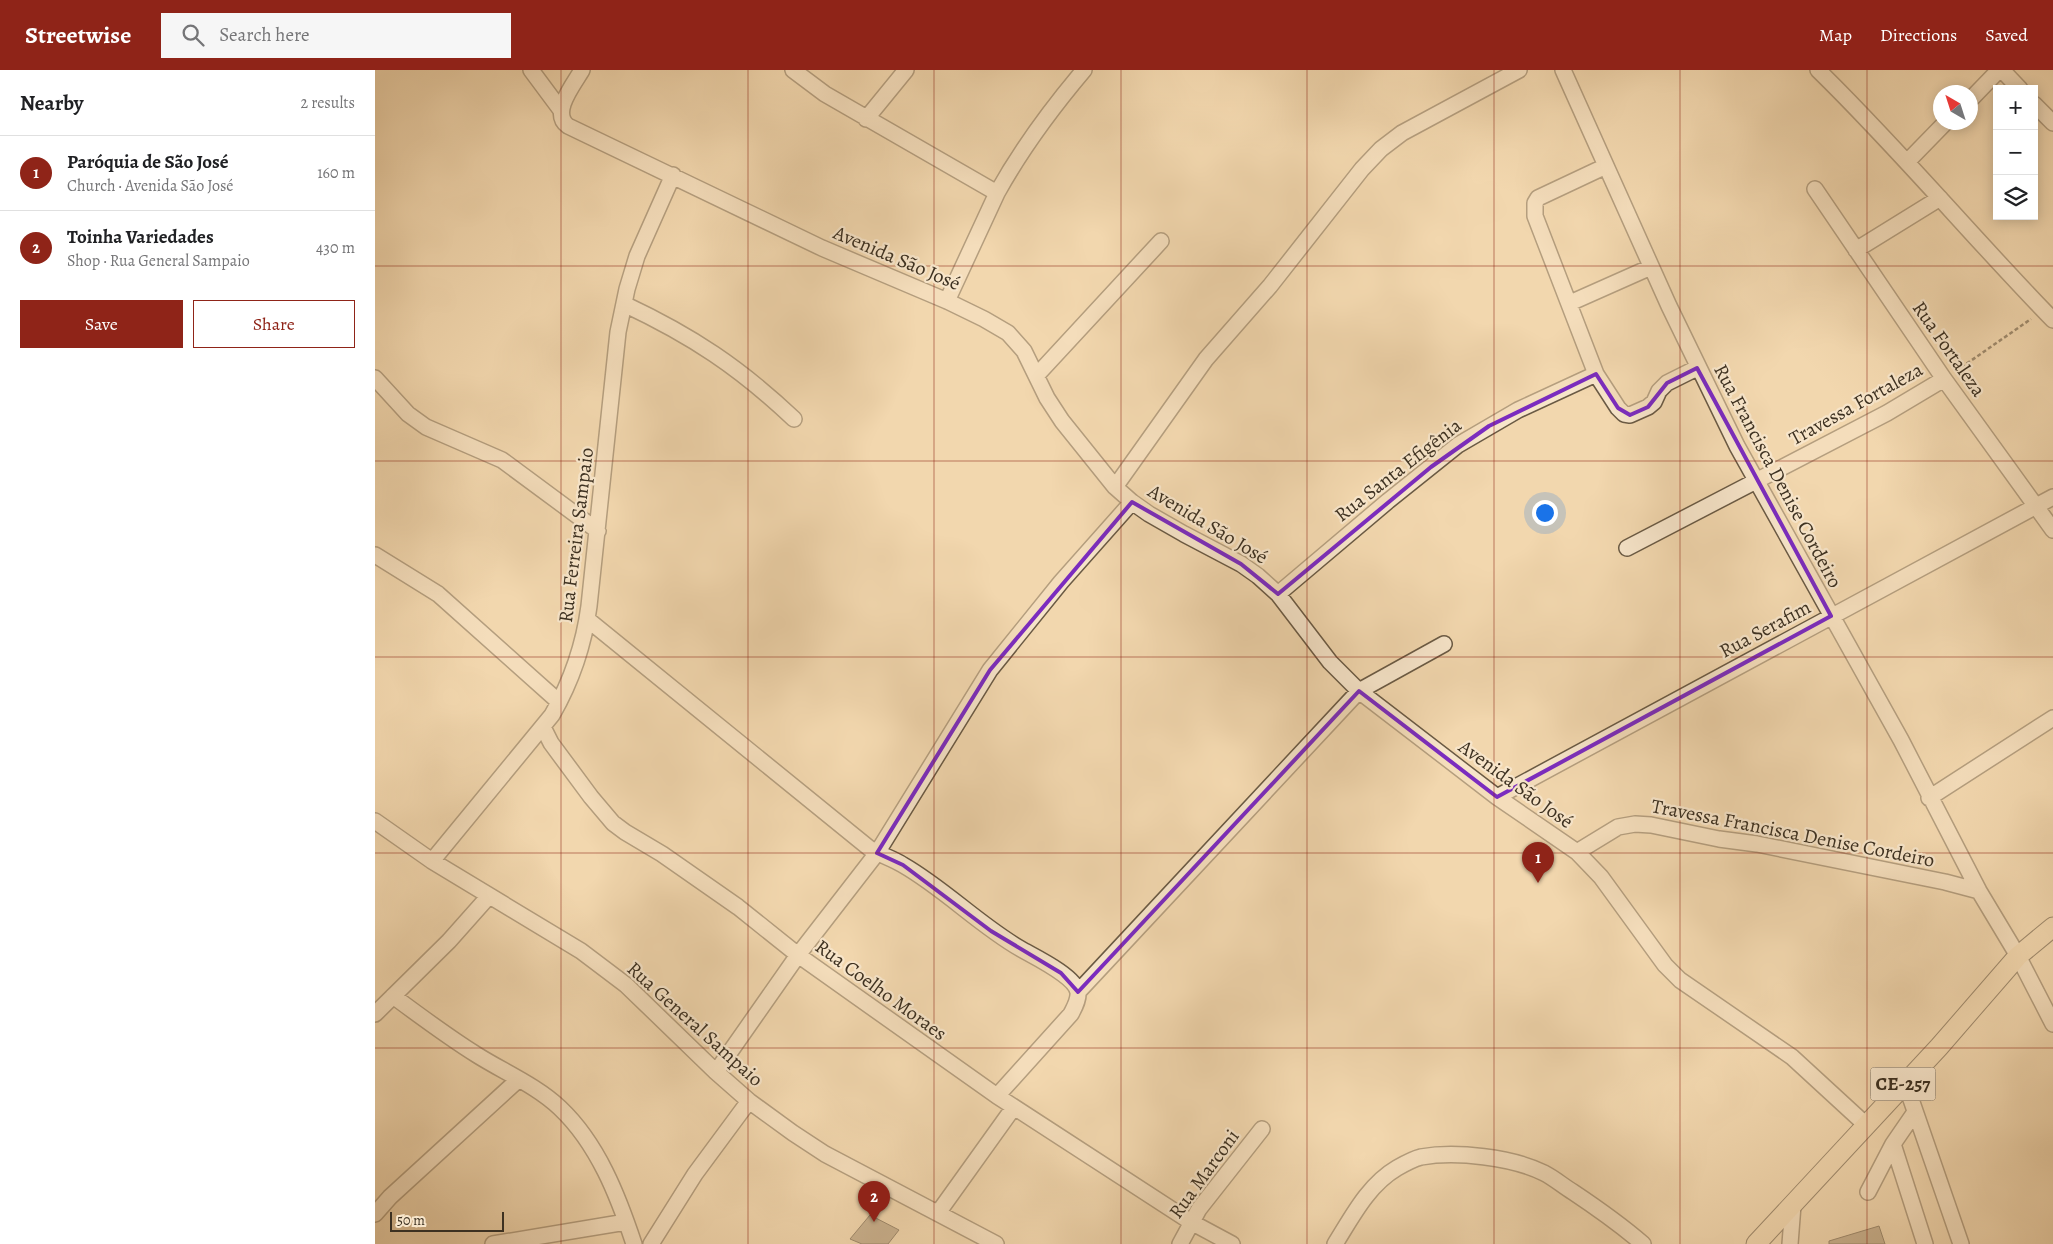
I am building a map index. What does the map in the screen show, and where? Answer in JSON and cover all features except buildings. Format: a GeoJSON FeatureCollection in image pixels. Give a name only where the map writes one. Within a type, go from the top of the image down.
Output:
{"type":"FeatureCollection","features":[{"type":"Feature","properties":{"kind":"main road","name":"CE-257"},"geometry":{"type":"LineString","coordinates":[[1756,1244],[1939,1047],[2018,956],[2053,927]]}},
{"type":"Feature","properties":{"kind":"street"},"geometry":{"type":"LineString","coordinates":[[531,70],[560,109],[582,70]]}},
{"type":"Feature","properties":{"kind":"street"},"geometry":{"type":"LineString","coordinates":[[793,70],[825,94],[866,119],[997,193]]}},
{"type":"Feature","properties":{"kind":"street"},"geometry":{"type":"LineString","coordinates":[[866,119],[906,70]]}},
{"type":"Feature","properties":{"kind":"street"},"geometry":{"type":"LineString","coordinates":[[947,302],[997,193],[1021,151],[1043,119],[1084,70]]}},
{"type":"Feature","properties":{"kind":"street"},"geometry":{"type":"LineString","coordinates":[[1115,486],[1206,359],[1269,286],[1362,168],[1381,149],[1402,133],[1519,70]]}},
{"type":"Feature","properties":{"kind":"street","name":"Rua Francisca Denise Cordeiro"},"geometry":{"type":"LineString","coordinates":[[1563,70],[1697,368],[1755,481],[1901,740],[1929,798],[1979,891],[2018,956],[2053,1024]]}},
{"type":"Feature","properties":{"kind":"street"},"geometry":{"type":"LineString","coordinates":[[1818,70],[1907,162],[2007,273],[2048,315]]}},
{"type":"Feature","properties":{"kind":"street"},"geometry":{"type":"LineString","coordinates":[[1978,91],[2001,70],[2016,85]]}},
{"type":"Feature","properties":{"kind":"street"},"geometry":{"type":"LineString","coordinates":[[2038,108],[2053,123]]}},
{"type":"Feature","properties":{"kind":"street","name":"Avenida São José"},"geometry":{"type":"LineString","coordinates":[[560,109],[562,119],[568,126],[822,248],[947,302],[1009,333],[1025,351],[1047,398],[1062,421],[1115,486],[1132,502],[1184,534],[1241,564],[1278,594],[1330,662],[1359,691],[1497,796],[1577,852],[1601,877],[1665,965],[1680,980],[1792,1057],[1866,1125]]}},
{"type":"Feature","properties":{"kind":"street"},"geometry":{"type":"LineString","coordinates":[[1907,162],[1938,130]]}},
{"type":"Feature","properties":{"kind":"street"},"geometry":{"type":"LineString","coordinates":[[1606,166],[1538,198],[1535,203],[1535,216],[1596,374],[1618,408],[1624,414],[1630,414],[1648,407],[1654,402],[1659,391],[1667,383],[1697,368]]}},
{"type":"Feature","properties":{"kind":"street","name":"Rua Ferreira Sampaio"},"geometry":{"type":"LineString","coordinates":[[432,861],[543,728],[559,702],[581,648],[587,619],[598,531],[614,370],[624,304],[637,256],[673,175]]}},
{"type":"Feature","properties":{"kind":"street","name":"Rua Fortaleza"},"geometry":{"type":"LineString","coordinates":[[1815,189],[1944,379],[2053,530]]}},
{"type":"Feature","properties":{"kind":"street"},"geometry":{"type":"LineString","coordinates":[[1856,250],[1940,198]]}},
{"type":"Feature","properties":{"kind":"street"},"geometry":{"type":"LineString","coordinates":[[1037,375],[1161,241]]}},
{"type":"Feature","properties":{"kind":"street"},"geometry":{"type":"LineString","coordinates":[[1570,303],[1651,267]]}},
{"type":"Feature","properties":{"kind":"street"},"geometry":{"type":"LineString","coordinates":[[624,304],[678,330],[709,349],[745,375],[794,419]]}},
{"type":"Feature","properties":{"kind":"street","name":"Rua Santa Efigênia"},"geometry":{"type":"LineString","coordinates":[[1278,594],[1388,501],[1459,445],[1489,426],[1596,374]]}},
{"type":"Feature","properties":{"kind":"street"},"geometry":{"type":"LineString","coordinates":[[375,378],[408,414],[425,427],[502,460],[598,531]]}},
{"type":"Feature","properties":{"kind":"street","name":"Travessa Fortaleza"},"geometry":{"type":"LineString","coordinates":[[1627,548],[1887,412],[1944,379]]}},
{"type":"Feature","properties":{"kind":"street","name":"Rua Serafim"},"geometry":{"type":"LineString","coordinates":[[1497,796],[2053,497]]}},
{"type":"Feature","properties":{"kind":"street"},"geometry":{"type":"LineString","coordinates":[[716,1072],[798,955],[877,853],[990,670],[1061,582],[1132,502]]}},
{"type":"Feature","properties":{"kind":"street"},"geometry":{"type":"LineString","coordinates":[[375,555],[438,594],[559,702]]}},
{"type":"Feature","properties":{"kind":"street"},"geometry":{"type":"LineString","coordinates":[[587,619],[877,853],[903,864],[991,930],[1061,972],[1073,983],[1078,992],[1077,1003],[1071,1014],[997,1096]]}},
{"type":"Feature","properties":{"kind":"street"},"geometry":{"type":"LineString","coordinates":[[1078,992],[1359,691],[1444,644]]}},
{"type":"Feature","properties":{"kind":"street"},"geometry":{"type":"LineString","coordinates":[[1929,798],[2053,718]]}},
{"type":"Feature","properties":{"kind":"street","name":"Rua Coelho Moraes"},"geometry":{"type":"LineString","coordinates":[[543,728],[562,759],[613,823],[662,854],[738,907],[798,955],[997,1096],[1191,1222],[1232,1244]]}},
{"type":"Feature","properties":{"kind":"street","name":"Rua General Sampaio"},"geometry":{"type":"LineString","coordinates":[[375,821],[432,861],[581,951],[626,985],[716,1072],[749,1101],[825,1154],[996,1244]]}},
{"type":"Feature","properties":{"kind":"street","name":"Travessa Francisca Denise Cordeiro"},"geometry":{"type":"LineString","coordinates":[[1577,852],[1618,827],[1635,824],[1651,825],[1719,840],[1757,844],[1945,882],[1979,891]]}},
{"type":"Feature","properties":{"kind":"street"},"geometry":{"type":"LineString","coordinates":[[375,1014],[449,941],[489,896]]}},
{"type":"Feature","properties":{"kind":"street"},"geometry":{"type":"LineString","coordinates":[[393,996],[468,1050],[537,1091],[559,1107],[582,1133],[606,1173],[634,1244]]}},
{"type":"Feature","properties":{"kind":"street"},"geometry":{"type":"LineString","coordinates":[[375,1214],[403,1185],[518,1080]]}},
{"type":"Feature","properties":{"kind":"street"},"geometry":{"type":"LineString","coordinates":[[1905,1082],[1961,1244]]}},
{"type":"Feature","properties":{"kind":"street"},"geometry":{"type":"LineString","coordinates":[[651,1244],[695,1174],[749,1101]]}},
{"type":"Feature","properties":{"kind":"street"},"geometry":{"type":"LineString","coordinates":[[938,1213],[1014,1107]]}},
{"type":"Feature","properties":{"kind":"street"},"geometry":{"type":"LineString","coordinates":[[1868,1192],[1893,1144],[1915,1112]]}},
{"type":"Feature","properties":{"kind":"street","name":"Rua Marconi"},"geometry":{"type":"LineString","coordinates":[[1181,1244],[1191,1222],[1213,1190],[1262,1129]]}},
{"type":"Feature","properties":{"kind":"street"},"geometry":{"type":"LineString","coordinates":[[1893,1144],[1925,1244]]}},
{"type":"Feature","properties":{"kind":"street"},"geometry":{"type":"LineString","coordinates":[[1335,1244],[1369,1192],[1381,1180],[1396,1168],[1419,1158],[1442,1154],[1474,1156],[1507,1162],[1527,1166],[1544,1173],[1596,1208],[1643,1244]]}},
{"type":"Feature","properties":{"kind":"street"},"geometry":{"type":"LineString","coordinates":[[1790,1244],[1793,1205]]}},
{"type":"Feature","properties":{"kind":"street"},"geometry":{"type":"LineString","coordinates":[[493,1244],[626,1222]]}},
{"type":"Feature","properties":{"kind":"path","name":"Travessa Fortaleza"},"geometry":{"type":"LineString","coordinates":[[1944,379],[2048,315]]}},
{"type":"Feature","properties":{"kind":"highlighted area"},"geometry":{"type":"Polygon","coordinates":[[[1697,368],[1831,616],[1497,797],[1359,691],[1078,992],[1061,973],[991,931],[903,865],[877,853],[990,670],[1132,502],[1241,564],[1278,594],[1431,467],[1489,426],[1596,374],[1618,408],[1630,415],[1648,407],[1667,383],[1697,368]]]}},
{"type":"Feature","properties":{"kind":"place","name":"Paróquia de São José"},"geometry":{"type":"Point","coordinates":[1538,883]}},
{"type":"Feature","properties":{"kind":"place","name":"Toinha Variedades"},"geometry":{"type":"Point","coordinates":[874,1222]}}]}
